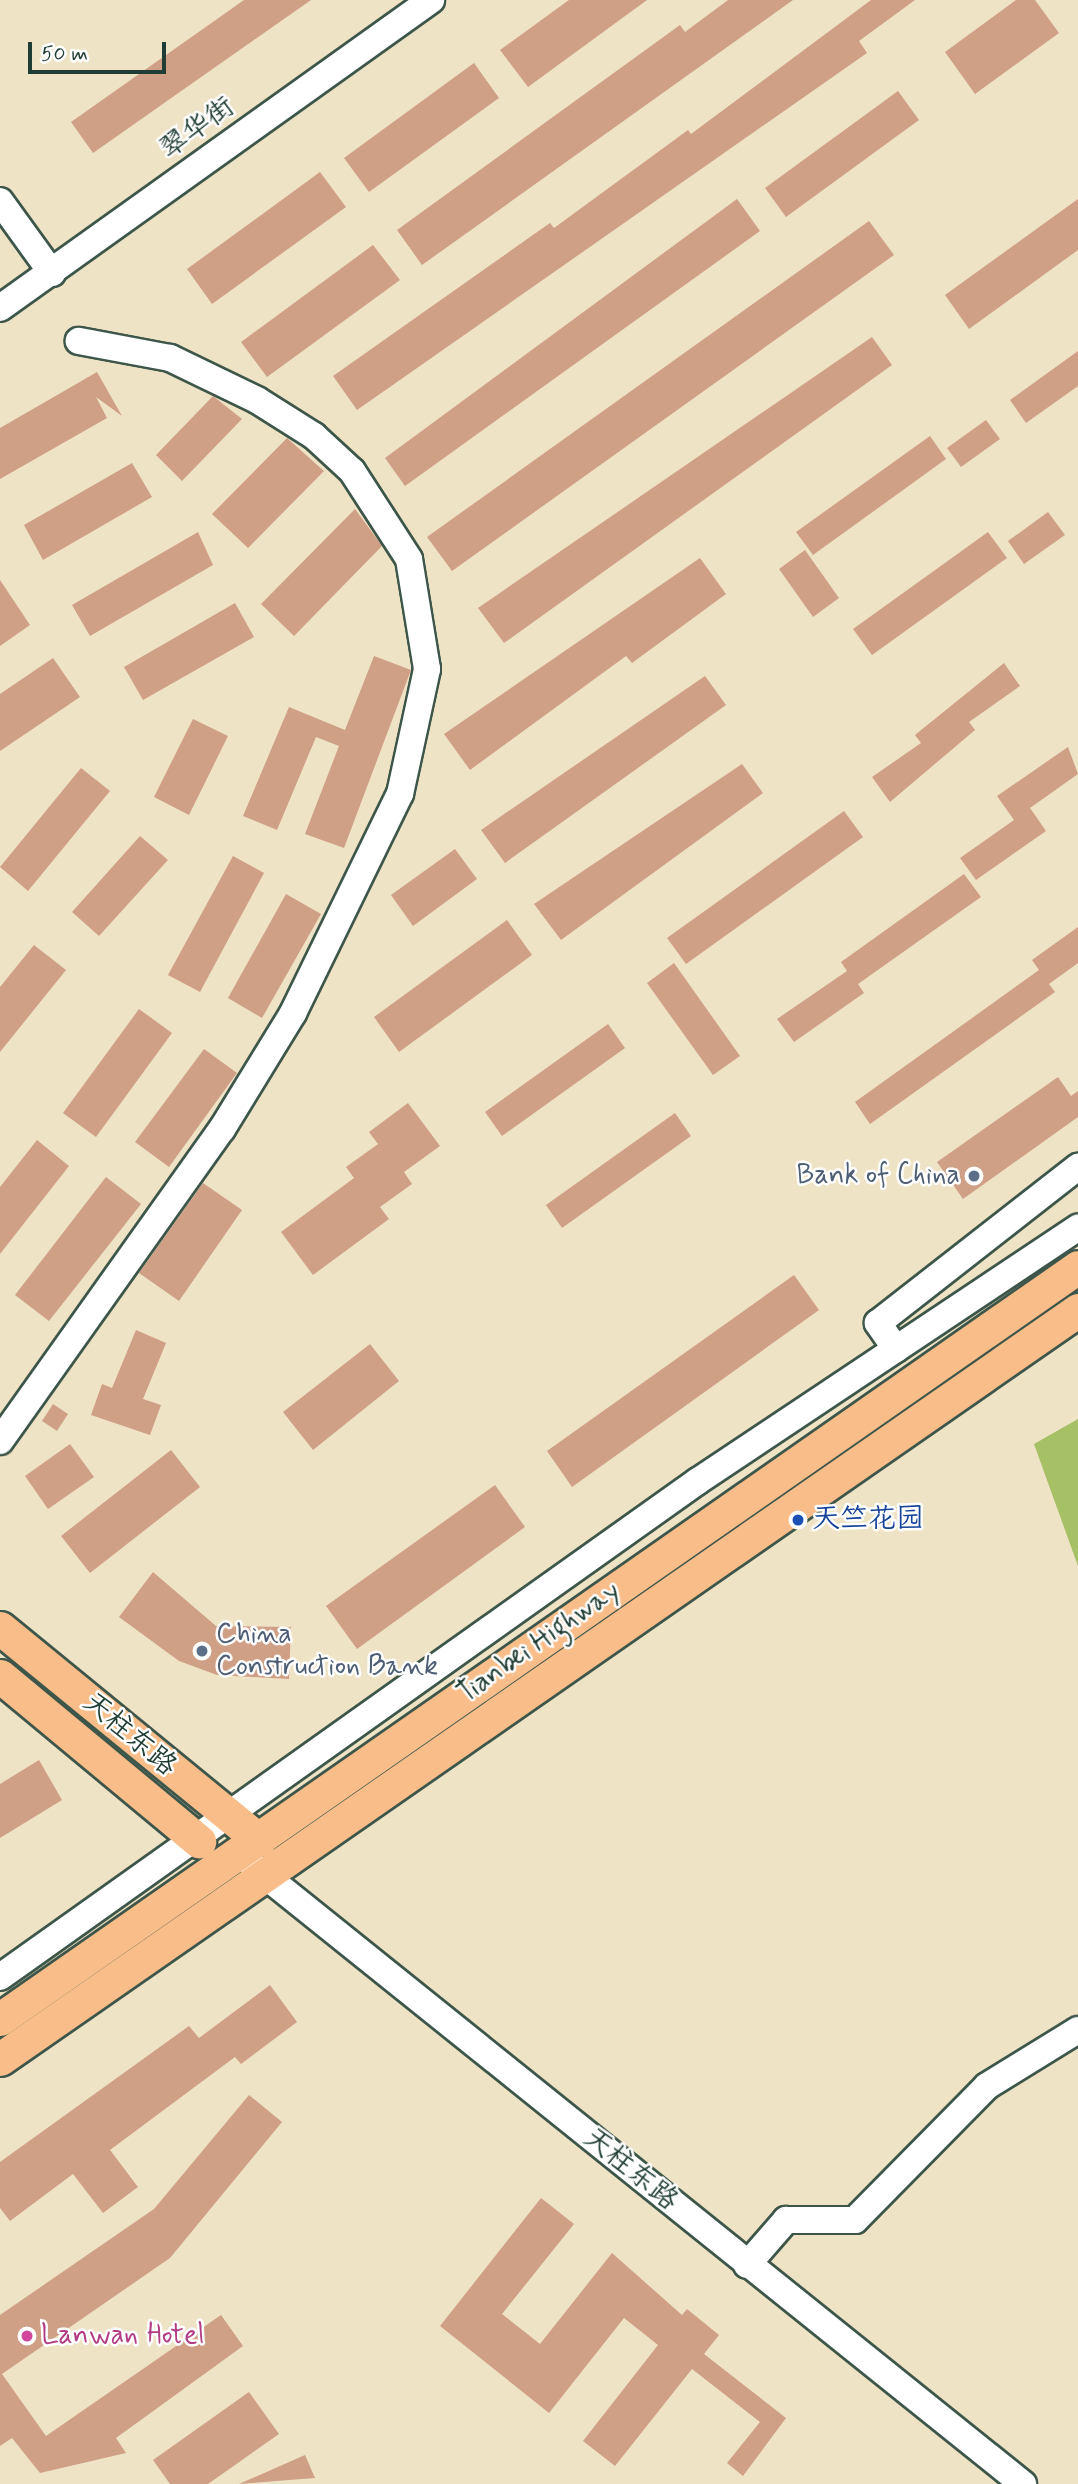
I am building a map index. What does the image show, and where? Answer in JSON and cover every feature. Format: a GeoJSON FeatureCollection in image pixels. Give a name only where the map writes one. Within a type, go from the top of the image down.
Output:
{"type":"FeatureCollection","features":[{"type":"Feature","properties":{"kind":"main road","name":"Tianbei Highway"},"geometry":{"type":"LineString","coordinates":[[0,2059],[254,1856],[1078,1267]]}},
{"type":"Feature","properties":{"kind":"main road","name":"Tianbei Highway"},"geometry":{"type":"LineString","coordinates":[[0,2020],[254,1856],[1078,1310]]}},
{"type":"Feature","properties":{"kind":"main road","name":"天柱东路"},"geometry":{"type":"LineString","coordinates":[[0,1628],[230,1819],[254,1856]]}},
{"type":"Feature","properties":{"kind":"main road","name":"天柱东路"},"geometry":{"type":"LineString","coordinates":[[0,1675],[199,1841]]}},
{"type":"Feature","properties":{"kind":"street","name":"翠华街"},"geometry":{"type":"LineString","coordinates":[[0,308],[431,0]]}},
{"type":"Feature","properties":{"kind":"street"},"geometry":{"type":"LineString","coordinates":[[0,201],[52,273]]}},
{"type":"Feature","properties":{"kind":"street"},"geometry":{"type":"LineString","coordinates":[[0,1441],[222,1129],[293,1013],[400,794],[427,669],[410,558],[352,471],[314,436],[257,400],[170,358],[79,341]]}},
{"type":"Feature","properties":{"kind":"street"},"geometry":{"type":"LineString","coordinates":[[896,1349],[878,1323],[1078,1167]]}},
{"type":"Feature","properties":{"kind":"street"},"geometry":{"type":"LineString","coordinates":[[0,1978],[230,1819],[565,1574],[1078,1228]]}},
{"type":"Feature","properties":{"kind":"street"},"geometry":{"type":"LineString","coordinates":[[199,1841],[254,1856]]}},
{"type":"Feature","properties":{"kind":"street","name":"天柱东路"},"geometry":{"type":"LineString","coordinates":[[254,1856],[747,2265],[1023,2484]]}},
{"type":"Feature","properties":{"kind":"street"},"geometry":{"type":"LineString","coordinates":[[747,2265],[786,2220],[855,2220],[986,2086],[1078,2030]]}},
{"type":"Feature","properties":{"kind":"green space"},"geometry":{"type":"Polygon","coordinates":[[[1078,1419],[1078,1566],[1034,1444],[1078,1419]]]}},
{"type":"Feature","properties":{"kind":"building"},"geometry":{"type":"Polygon","coordinates":[[[244,0],[311,0],[93,153],[71,122],[244,0]]]}},
{"type":"Feature","properties":{"kind":"building"},"geometry":{"type":"Polygon","coordinates":[[[569,0],[647,0],[528,87],[500,50],[569,0]]]}},
{"type":"Feature","properties":{"kind":"building"},"geometry":{"type":"Polygon","coordinates":[[[728,0],[793,0],[422,265],[397,230],[680,25],[685,32],[728,0]]]}},
{"type":"Feature","properties":{"kind":"building"},"geometry":{"type":"Polygon","coordinates":[[[871,0],[915,0],[859,41],[867,53],[357,410],[333,376],[550,223],[554,228],[688,130],[691,134],[871,0]]]}},
{"type":"Feature","properties":{"kind":"building"},"geometry":{"type":"Polygon","coordinates":[[[1016,0],[1035,0],[1059,33],[975,94],[945,52],[1016,0]]]}},
{"type":"Feature","properties":{"kind":"building"},"geometry":{"type":"Polygon","coordinates":[[[474,63],[499,98],[369,192],[344,158],[474,63]]]}},
{"type":"Feature","properties":{"kind":"building"},"geometry":{"type":"Polygon","coordinates":[[[898,91],[919,120],[786,217],[765,188],[898,91]]]}},
{"type":"Feature","properties":{"kind":"building"},"geometry":{"type":"Polygon","coordinates":[[[320,172],[346,207],[212,304],[187,269],[320,172]]]}},
{"type":"Feature","properties":{"kind":"building"},"geometry":{"type":"Polygon","coordinates":[[[737,199],[760,231],[405,486],[385,458],[737,199]]]}},
{"type":"Feature","properties":{"kind":"building"},"geometry":{"type":"Polygon","coordinates":[[[1078,199],[1078,250],[969,329],[945,295],[1078,199]]]}},
{"type":"Feature","properties":{"kind":"building"},"geometry":{"type":"Polygon","coordinates":[[[869,221],[894,255],[452,571],[427,537],[869,221]]]}},
{"type":"Feature","properties":{"kind":"building"},"geometry":{"type":"Polygon","coordinates":[[[373,245],[400,280],[267,377],[241,342],[373,245]]]}},
{"type":"Feature","properties":{"kind":"building"},"geometry":{"type":"Polygon","coordinates":[[[872,337],[892,365],[504,643],[478,608],[872,337]]]}},
{"type":"Feature","properties":{"kind":"building"},"geometry":{"type":"Polygon","coordinates":[[[1078,351],[1078,386],[1026,423],[1010,400],[1078,351]]]}},
{"type":"Feature","properties":{"kind":"building"},"geometry":{"type":"Polygon","coordinates":[[[97,372],[122,416],[96,397],[107,418],[0,479],[0,428],[97,372]]]}},
{"type":"Feature","properties":{"kind":"building"},"geometry":{"type":"Polygon","coordinates":[[[213,396],[242,419],[182,481],[156,455],[213,396]]]}},
{"type":"Feature","properties":{"kind":"building"},"geometry":{"type":"Polygon","coordinates":[[[986,420],[1000,439],[961,467],[947,448],[986,420]]]}},
{"type":"Feature","properties":{"kind":"building"},"geometry":{"type":"Polygon","coordinates":[[[930,436],[946,459],[813,555],[796,532],[930,436]]]}},
{"type":"Feature","properties":{"kind":"building"},"geometry":{"type":"Polygon","coordinates":[[[287,438],[324,471],[248,548],[212,514],[287,438]]]}},
{"type":"Feature","properties":{"kind":"building"},"geometry":{"type":"Polygon","coordinates":[[[132,463],[152,497],[43,560],[24,525],[132,463]]]}},
{"type":"Feature","properties":{"kind":"building"},"geometry":{"type":"Polygon","coordinates":[[[355,509],[382,546],[294,636],[261,604],[355,509]]]}},
{"type":"Feature","properties":{"kind":"building"},"geometry":{"type":"Polygon","coordinates":[[[1048,512],[1065,535],[1024,564],[1008,541],[1048,512]]]}},
{"type":"Feature","properties":{"kind":"building"},"geometry":{"type":"Polygon","coordinates":[[[198,532],[213,565],[90,636],[72,605],[198,532]]]}},
{"type":"Feature","properties":{"kind":"building"},"geometry":{"type":"Polygon","coordinates":[[[988,532],[1007,558],[872,655],[853,629],[988,532]]]}},
{"type":"Feature","properties":{"kind":"building"},"geometry":{"type":"Polygon","coordinates":[[[805,550],[839,598],[813,617],[779,569],[805,550]]]}},
{"type":"Feature","properties":{"kind":"building"},"geometry":{"type":"Polygon","coordinates":[[[700,558],[726,594],[632,663],[626,656],[470,770],[444,734],[700,558]]]}},
{"type":"Feature","properties":{"kind":"building"},"geometry":{"type":"Polygon","coordinates":[[[0,580],[30,625],[0,646],[0,580]]]}},
{"type":"Feature","properties":{"kind":"building"},"geometry":{"type":"Polygon","coordinates":[[[235,603],[254,637],[143,700],[124,667],[235,603]]]}},
{"type":"Feature","properties":{"kind":"building"},"geometry":{"type":"Polygon","coordinates":[[[374,656],[411,670],[344,848],[305,834],[339,746],[316,737],[277,830],[243,816],[289,707],[345,730],[374,656]]]}},
{"type":"Feature","properties":{"kind":"building"},"geometry":{"type":"Polygon","coordinates":[[[53,658],[80,697],[0,751],[0,694],[53,658]]]}},
{"type":"Feature","properties":{"kind":"building"},"geometry":{"type":"Polygon","coordinates":[[[1004,663],[1020,686],[969,722],[975,730],[890,802],[872,777],[921,743],[915,735],[1004,663]]]}},
{"type":"Feature","properties":{"kind":"building"},"geometry":{"type":"Polygon","coordinates":[[[705,676],[726,705],[505,863],[481,830],[705,676]]]}},
{"type":"Feature","properties":{"kind":"building"},"geometry":{"type":"Polygon","coordinates":[[[193,719],[228,736],[189,815],[154,797],[193,719]]]}},
{"type":"Feature","properties":{"kind":"building"},"geometry":{"type":"Polygon","coordinates":[[[1068,747],[1078,774],[1030,808],[1046,831],[976,880],[960,858],[1014,820],[997,796],[1068,747]]]}},
{"type":"Feature","properties":{"kind":"building"},"geometry":{"type":"Polygon","coordinates":[[[742,764],[763,793],[561,940],[534,904],[742,764]]]}},
{"type":"Feature","properties":{"kind":"building"},"geometry":{"type":"Polygon","coordinates":[[[81,768],[110,791],[28,891],[0,867],[81,768]]]}},
{"type":"Feature","properties":{"kind":"building"},"geometry":{"type":"Polygon","coordinates":[[[844,811],[863,837],[686,964],[667,938],[844,811]]]}},
{"type":"Feature","properties":{"kind":"building"},"geometry":{"type":"Polygon","coordinates":[[[140,836],[168,860],[99,936],[72,912],[140,836]]]}},
{"type":"Feature","properties":{"kind":"building"},"geometry":{"type":"Polygon","coordinates":[[[455,849],[477,879],[413,926],[391,895],[455,849]]]}},
{"type":"Feature","properties":{"kind":"building"},"geometry":{"type":"Polygon","coordinates":[[[233,856],[264,873],[200,992],[168,975],[233,856]]]}},
{"type":"Feature","properties":{"kind":"building"},"geometry":{"type":"Polygon","coordinates":[[[964,874],[981,897],[858,984],[864,993],[794,1042],[777,1019],[847,971],[841,962],[964,874]]]}},
{"type":"Feature","properties":{"kind":"building"},"geometry":{"type":"Polygon","coordinates":[[[286,894],[321,914],[262,1018],[228,998],[286,894]]]}},
{"type":"Feature","properties":{"kind":"building"},"geometry":{"type":"Polygon","coordinates":[[[507,920],[532,955],[399,1052],[374,1017],[507,920]]]}},
{"type":"Feature","properties":{"kind":"building"},"geometry":{"type":"Polygon","coordinates":[[[1078,927],[1078,963],[1049,984],[1055,992],[870,1124],[855,1102],[1039,970],[1032,960],[1078,927]]]}},
{"type":"Feature","properties":{"kind":"building"},"geometry":{"type":"Polygon","coordinates":[[[34,945],[66,970],[0,1052],[0,987],[34,945]]]}},
{"type":"Feature","properties":{"kind":"building"},"geometry":{"type":"Polygon","coordinates":[[[674,963],[740,1056],[713,1075],[647,983],[674,963]]]}},
{"type":"Feature","properties":{"kind":"building"},"geometry":{"type":"Polygon","coordinates":[[[139,1009],[172,1033],[96,1137],[63,1113],[139,1009]]]}},
{"type":"Feature","properties":{"kind":"building"},"geometry":{"type":"Polygon","coordinates":[[[608,1024],[625,1048],[502,1136],[485,1112],[608,1024]]]}},
{"type":"Feature","properties":{"kind":"building"},"geometry":{"type":"Polygon","coordinates":[[[204,1049],[237,1073],[169,1167],[135,1142],[204,1049]]]}},
{"type":"Feature","properties":{"kind":"building"},"geometry":{"type":"Polygon","coordinates":[[[1058,1077],[1071,1096],[1078,1091],[1078,1117],[963,1199],[937,1162],[1058,1077]]]}},
{"type":"Feature","properties":{"kind":"building"},"geometry":{"type":"Polygon","coordinates":[[[408,1103],[440,1146],[404,1172],[412,1184],[380,1207],[389,1219],[313,1275],[281,1232],[354,1178],[346,1167],[378,1144],[369,1132],[408,1103]]]}},
{"type":"Feature","properties":{"kind":"building"},"geometry":{"type":"Polygon","coordinates":[[[675,1113],[691,1136],[562,1228],[546,1205],[675,1113]]]}},
{"type":"Feature","properties":{"kind":"building"},"geometry":{"type":"Polygon","coordinates":[[[37,1140],[69,1166],[0,1254],[0,1187],[37,1140]]]}},
{"type":"Feature","properties":{"kind":"building"},"geometry":{"type":"Polygon","coordinates":[[[106,1177],[141,1204],[49,1321],[15,1295],[106,1177]]]}},
{"type":"Feature","properties":{"kind":"building"},"geometry":{"type":"Polygon","coordinates":[[[203,1183],[242,1210],[179,1301],[139,1273],[203,1183]]]}},
{"type":"Feature","properties":{"kind":"building"},"geometry":{"type":"Polygon","coordinates":[[[794,1275],[819,1310],[572,1487],[547,1451],[794,1275]]]}},
{"type":"Feature","properties":{"kind":"building"},"geometry":{"type":"Polygon","coordinates":[[[136,1330],[166,1343],[143,1399],[161,1405],[150,1435],[91,1415],[102,1384],[112,1388],[136,1330]]]}},
{"type":"Feature","properties":{"kind":"building"},"geometry":{"type":"Polygon","coordinates":[[[370,1344],[399,1381],[313,1450],[283,1412],[370,1344]]]}},
{"type":"Feature","properties":{"kind":"building"},"geometry":{"type":"Polygon","coordinates":[[[53,1404],[68,1414],[57,1431],[42,1421],[53,1404]]]}},
{"type":"Feature","properties":{"kind":"building"},"geometry":{"type":"Polygon","coordinates":[[[70,1444],[94,1477],[48,1509],[25,1476],[70,1444]]]}},
{"type":"Feature","properties":{"kind":"building"},"geometry":{"type":"Polygon","coordinates":[[[171,1450],[200,1487],[90,1573],[61,1536],[171,1450]]]}},
{"type":"Feature","properties":{"kind":"building"},"geometry":{"type":"Polygon","coordinates":[[[495,1485],[525,1527],[357,1649],[326,1606],[495,1485]]]}},
{"type":"Feature","properties":{"kind":"building"},"geometry":{"type":"Polygon","coordinates":[[[153,1572],[216,1626],[291,1627],[289,1679],[217,1675],[179,1661],[119,1617],[153,1572]]]}},
{"type":"Feature","properties":{"kind":"building"},"geometry":{"type":"Polygon","coordinates":[[[39,1760],[62,1800],[0,1838],[0,1784],[39,1760]]]}},
{"type":"Feature","properties":{"kind":"building"},"geometry":{"type":"Polygon","coordinates":[[[270,1985],[297,2022],[241,2064],[235,2057],[110,2150],[138,2187],[103,2213],[73,2174],[10,2221],[0,2208],[0,2162],[189,2026],[199,2038],[270,1985]]]}},
{"type":"Feature","properties":{"kind":"building"},"geometry":{"type":"Polygon","coordinates":[[[249,2095],[282,2122],[170,2258],[2,2374],[46,2436],[221,2315],[243,2346],[116,2438],[126,2453],[40,2473],[12,2438],[0,2446],[0,2315],[154,2209],[249,2095]]]}},
{"type":"Feature","properties":{"kind":"building"},"geometry":{"type":"Polygon","coordinates":[[[541,2198],[574,2224],[502,2314],[540,2344],[612,2253],[682,2315],[687,2309],[719,2335],[704,2354],[786,2418],[743,2476],[727,2463],[760,2422],[692,2369],[615,2466],[583,2441],[658,2345],[624,2318],[549,2413],[440,2326],[541,2198]]]}},
{"type":"Feature","properties":{"kind":"building"},"geometry":{"type":"Polygon","coordinates":[[[249,2392],[279,2434],[208,2484],[170,2484],[153,2460],[249,2392]]]}},
{"type":"Feature","properties":{"kind":"building"},"geometry":{"type":"Polygon","coordinates":[[[305,2455],[315,2478],[239,2484],[305,2455]]]}},
{"type":"Feature","properties":{"kind":"place","name":"Bank of China"},"geometry":{"type":"Point","coordinates":[974,1176]}},
{"type":"Feature","properties":{"kind":"place","name":"天竺花园"},"geometry":{"type":"Point","coordinates":[798,1520]}},
{"type":"Feature","properties":{"kind":"place","name":"China Construction Bank"},"geometry":{"type":"Point","coordinates":[202,1651]}},
{"type":"Feature","properties":{"kind":"place","name":"Lanwan Hotel"},"geometry":{"type":"Point","coordinates":[27,2336]}}]}
